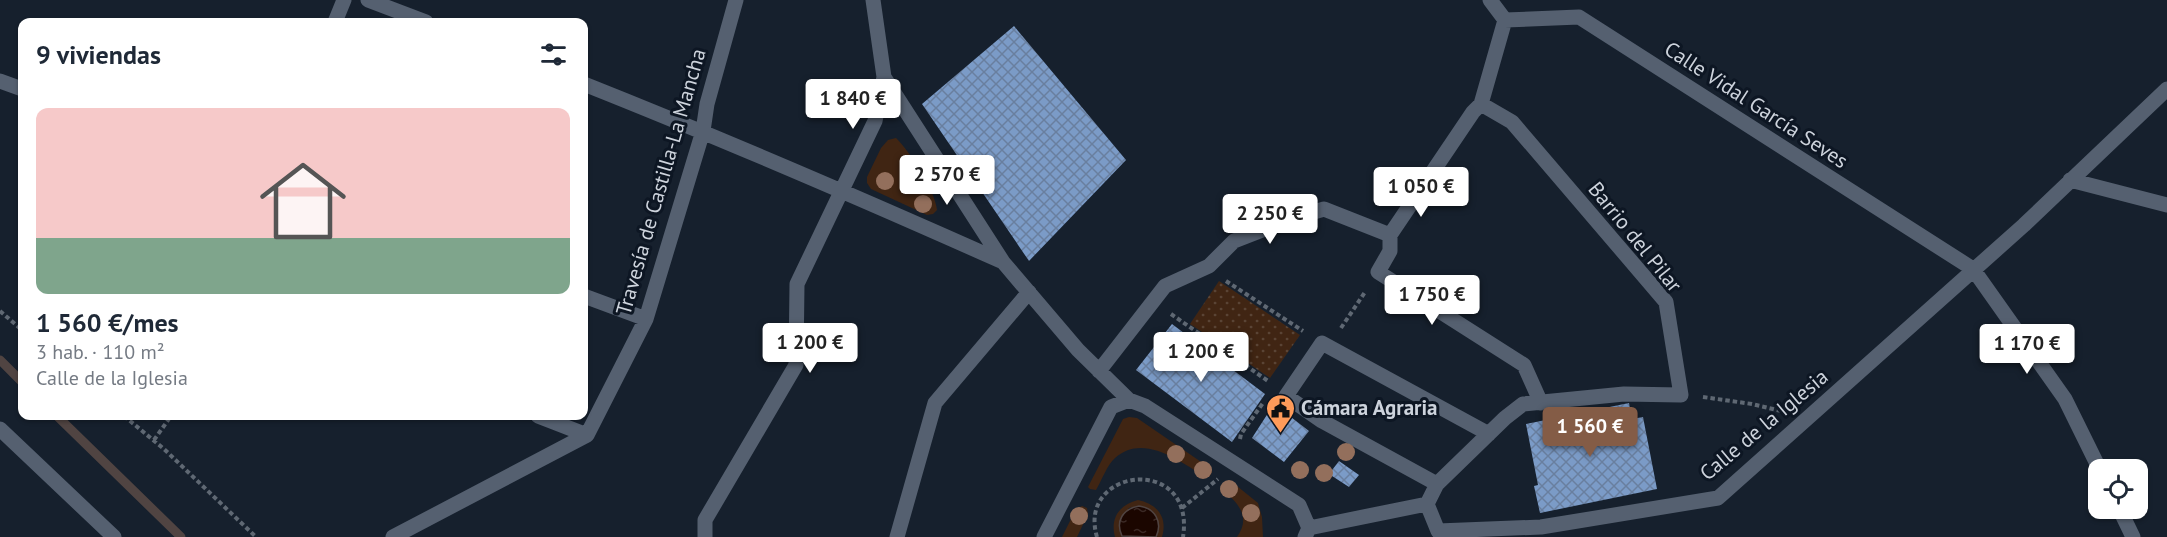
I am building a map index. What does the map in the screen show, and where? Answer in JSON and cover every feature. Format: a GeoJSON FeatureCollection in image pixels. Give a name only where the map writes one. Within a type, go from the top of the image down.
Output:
{"type":"FeatureCollection","features":[{"type":"Feature","properties":{"kind":"street"},"geometry":{"type":"LineString","coordinates":[[337,18],[344,0]]}},
{"type":"Feature","properties":{"kind":"street"},"geometry":{"type":"LineString","coordinates":[[368,0],[415,18]]}},
{"type":"Feature","properties":{"kind":"street","name":"Travesía de Castilla-La Mancha"},"geometry":{"type":"LineString","coordinates":[[587,435],[646,319],[703,131],[707,104],[736,0]]}},
{"type":"Feature","properties":{"kind":"street"},"geometry":{"type":"LineString","coordinates":[[705,537],[705,520],[796,365],[797,284],[875,121],[884,77],[873,0]]}},
{"type":"Feature","properties":{"kind":"street"},"geometry":{"type":"LineString","coordinates":[[1490,0],[1505,20],[1480,104],[1389,235],[1390,251],[1378,272],[1524,365],[1541,403]]}},
{"type":"Feature","properties":{"kind":"street","name":"Calle Vidal García Seves"},"geometry":{"type":"LineString","coordinates":[[1505,20],[1579,17],[1973,269]]}},
{"type":"Feature","properties":{"kind":"street"},"geometry":{"type":"LineString","coordinates":[[884,77],[1003,262],[1078,350],[1129,400],[1145,406],[1299,505],[1307,532],[1426,504],[1437,484],[1504,418],[1523,404],[1624,394],[1681,395]]}},
{"type":"Feature","properties":{"kind":"street"},"geometry":{"type":"LineString","coordinates":[[0,81],[18,88]]}},
{"type":"Feature","properties":{"kind":"street"},"geometry":{"type":"LineString","coordinates":[[588,86],[842,190],[1003,262]]}},
{"type":"Feature","properties":{"kind":"street","name":"Calle de la Iglesia"},"geometry":{"type":"LineString","coordinates":[[1426,504],[1439,534],[1541,527],[1718,498],[2024,225],[2167,89]]}},
{"type":"Feature","properties":{"kind":"street","name":"Barrio del Pilar"},"geometry":{"type":"LineString","coordinates":[[1480,104],[1512,122],[1666,302],[1681,395]]}},
{"type":"Feature","properties":{"kind":"street"},"geometry":{"type":"LineString","coordinates":[[2070,180],[2167,205]]}},
{"type":"Feature","properties":{"kind":"street"},"geometry":{"type":"LineString","coordinates":[[1099,371],[1165,286],[1207,267],[1234,241],[1290,219],[1324,209],[1389,235]]}},
{"type":"Feature","properties":{"kind":"street"},"geometry":{"type":"LineString","coordinates":[[1973,269],[2065,399],[2095,459]]}},
{"type":"Feature","properties":{"kind":"street"},"geometry":{"type":"LineString","coordinates":[[897,537],[936,403],[1029,292]]}},
{"type":"Feature","properties":{"kind":"street"},"geometry":{"type":"LineString","coordinates":[[588,297],[646,319]]}},
{"type":"Feature","properties":{"kind":"street"},"geometry":{"type":"LineString","coordinates":[[1437,484],[1322,421],[1286,396],[1322,343],[1489,434]]}},
{"type":"Feature","properties":{"kind":"street"},"geometry":{"type":"LineString","coordinates":[[1044,537],[1112,407],[1129,400]]}},
{"type":"Feature","properties":{"kind":"street"},"geometry":{"type":"LineString","coordinates":[[548,420],[587,435]]}},
{"type":"Feature","properties":{"kind":"street"},"geometry":{"type":"LineString","coordinates":[[0,429],[114,537]]}},
{"type":"Feature","properties":{"kind":"street"},"geometry":{"type":"LineString","coordinates":[[393,537],[587,435]]}},
{"type":"Feature","properties":{"kind":"street"},"geometry":{"type":"LineString","coordinates":[[2124,519],[2133,537]]}},
{"type":"Feature","properties":{"kind":"path"},"geometry":{"type":"LineString","coordinates":[[1207,267],[1310,335]]}},
{"type":"Feature","properties":{"kind":"path"},"geometry":{"type":"LineString","coordinates":[[1329,346],[1378,272]]}},
{"type":"Feature","properties":{"kind":"path"},"geometry":{"type":"LineString","coordinates":[[1153,301],[1275,386]]}},
{"type":"Feature","properties":{"kind":"path"},"geometry":{"type":"LineString","coordinates":[[0,311],[18,327]]}},
{"type":"Feature","properties":{"kind":"path"},"geometry":{"type":"LineString","coordinates":[[1240,447],[1241,434],[1268,395]]}},
{"type":"Feature","properties":{"kind":"path"},"geometry":{"type":"LineString","coordinates":[[1681,395],[1752,404],[1808,417]]}},
{"type":"Feature","properties":{"kind":"path"},"geometry":{"type":"LineString","coordinates":[[129,420],[256,537]]}},
{"type":"Feature","properties":{"kind":"path"},"geometry":{"type":"LineString","coordinates":[[153,440],[168,420]]}},
{"type":"Feature","properties":{"kind":"path"},"geometry":{"type":"LineString","coordinates":[[1097,537],[1094,529],[1095,513],[1101,499],[1111,488],[1123,481],[1137,478],[1158,483],[1175,495],[1184,515],[1183,537]]}},
{"type":"Feature","properties":{"kind":"shaded area"},"geometry":{"type":"Polygon","coordinates":[[[896,138],[915,162],[932,192],[937,210],[933,214],[927,215],[871,189],[867,183],[867,177],[881,148],[888,140],[896,138]]]}},
{"type":"Feature","properties":{"kind":"shaded area"},"geometry":{"type":"Polygon","coordinates":[[[1219,281],[1300,335],[1270,378],[1190,324],[1219,281]]]}},
{"type":"Feature","properties":{"kind":"shaded area"},"geometry":{"type":"Polygon","coordinates":[[[1137,418],[1210,468],[1212,472],[1209,477],[1161,452],[1137,448],[1126,451],[1115,458],[1096,490],[1090,489],[1088,487],[1123,419],[1137,418]]]}},
{"type":"Feature","properties":{"kind":"shaded area"},"geometry":{"type":"Polygon","coordinates":[[[1226,482],[1232,482],[1258,503],[1262,517],[1263,537],[1237,537],[1241,530],[1243,517],[1234,500],[1223,490],[1226,482]]]}},
{"type":"Feature","properties":{"kind":"shaded area"},"geometry":{"type":"Polygon","coordinates":[[[1138,500],[1151,505],[1159,512],[1163,523],[1162,537],[1156,537],[1157,534],[1139,506],[1129,508],[1119,523],[1122,537],[1115,537],[1114,524],[1118,513],[1126,505],[1138,500]]]}},
{"type":"Feature","properties":{"kind":"shaded area"},"geometry":{"type":"Polygon","coordinates":[[[1082,506],[1087,508],[1088,514],[1077,537],[1062,537],[1076,509],[1082,506]]]}},
{"type":"Feature","properties":{"kind":"water"},"geometry":{"type":"Polygon","coordinates":[[[1139,506],[1145,507],[1156,517],[1159,526],[1156,537],[1122,536],[1119,525],[1122,516],[1139,506]]]}},
{"type":"Feature","properties":{"kind":"building"},"geometry":{"type":"Polygon","coordinates":[[[1014,26],[1126,160],[1029,261],[922,104],[1014,26]]]}},
{"type":"Feature","properties":{"kind":"building"},"geometry":{"type":"Polygon","coordinates":[[[1172,324],[1265,394],[1232,442],[1136,370],[1172,324]]]}},
{"type":"Feature","properties":{"kind":"building"},"geometry":{"type":"Polygon","coordinates":[[[1629,403],[1632,419],[1643,417],[1657,489],[1540,513],[1534,486],[1538,485],[1526,424],[1629,403]]]}},
{"type":"Feature","properties":{"kind":"building","name":"Cámara Agraria"},"geometry":{"type":"Polygon","coordinates":[[[1274,404],[1309,431],[1284,462],[1252,438],[1274,404]]]}},
{"type":"Feature","properties":{"kind":"building"},"geometry":{"type":"Polygon","coordinates":[[[1339,461],[1359,475],[1349,487],[1329,474],[1339,461]]]}},
{"type":"Feature","properties":{"kind":"waterway"},"geometry":{"type":"LineString","coordinates":[[0,360],[18,378]]}},
{"type":"Feature","properties":{"kind":"waterway"},"geometry":{"type":"LineString","coordinates":[[61,420],[181,537]]}},
{"type":"Feature","properties":{"kind":"place","name":"Cámara Agraria"},"geometry":{"type":"Point","coordinates":[1280,434]}}]}
